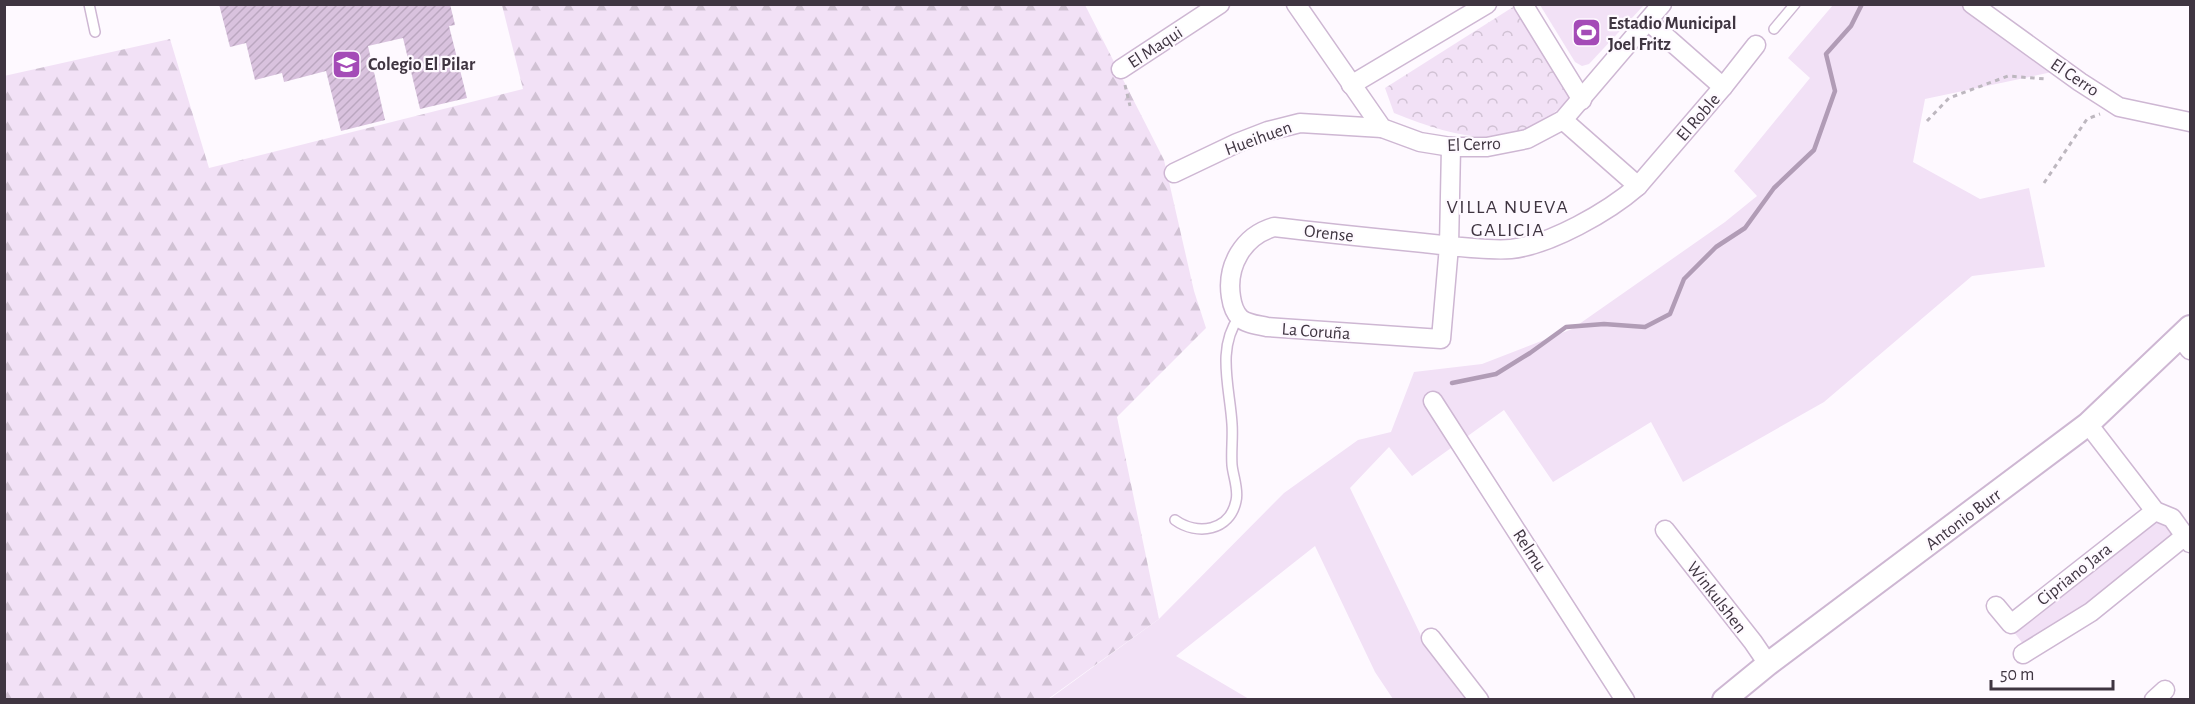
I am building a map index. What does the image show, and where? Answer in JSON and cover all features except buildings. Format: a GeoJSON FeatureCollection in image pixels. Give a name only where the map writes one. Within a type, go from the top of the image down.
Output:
{"type":"FeatureCollection","features":[{"type":"Feature","properties":{"kind":"street","name":"El Maqui"},"geometry":{"type":"LineString","coordinates":[[1121,69],[1220,4]]}},
{"type":"Feature","properties":{"kind":"street"},"geometry":{"type":"LineString","coordinates":[[1296,4],[1382,128]]}},
{"type":"Feature","properties":{"kind":"street"},"geometry":{"type":"LineString","coordinates":[[1352,85],[1487,4]]}},
{"type":"Feature","properties":{"kind":"street"},"geometry":{"type":"LineString","coordinates":[[1523,4],[1581,100]]}},
{"type":"Feature","properties":{"kind":"street","name":"El Cerro"},"geometry":{"type":"LineString","coordinates":[[1382,128],[1420,142],[1451,147],[1487,147],[1527,139],[1563,120],[1662,4]]}},
{"type":"Feature","properties":{"kind":"street","name":"El Cerro"},"geometry":{"type":"LineString","coordinates":[[1972,4],[2080,82],[2119,106],[2190,122]]}},
{"type":"Feature","properties":{"kind":"street"},"geometry":{"type":"LineString","coordinates":[[1648,21],[1723,87]]}},
{"type":"Feature","properties":{"kind":"street","name":"El Roble"},"geometry":{"type":"LineString","coordinates":[[1449,246],[1510,249],[1528,245],[1577,225],[1623,199],[1638,186],[1756,45]]}},
{"type":"Feature","properties":{"kind":"street"},"geometry":{"type":"LineString","coordinates":[[1563,120],[1638,186]]}},
{"type":"Feature","properties":{"kind":"street","name":"Hueihuen"},"geometry":{"type":"LineString","coordinates":[[1174,173],[1237,143],[1268,131],[1300,123],[1382,128]]}},
{"type":"Feature","properties":{"kind":"street"},"geometry":{"type":"LineString","coordinates":[[1449,246],[1451,147]]}},
{"type":"Feature","properties":{"kind":"street","name":"Orense"},"geometry":{"type":"LineString","coordinates":[[1239,317],[1232,300],[1230,272],[1235,259],[1265,230],[1274,227],[1449,246]]}},
{"type":"Feature","properties":{"kind":"street","name":"La Coruña"},"geometry":{"type":"LineString","coordinates":[[1239,317],[1244,321],[1267,327],[1441,339],[1449,246]]}},
{"type":"Feature","properties":{"kind":"street","name":"Antonio Burr"},"geometry":{"type":"LineString","coordinates":[[1724,699],[2088,424],[2187,338]]}},
{"type":"Feature","properties":{"kind":"street","name":"Relmu"},"geometry":{"type":"LineString","coordinates":[[1433,401],[1625,699]]}},
{"type":"Feature","properties":{"kind":"street","name":"Cipriano Jara"},"geometry":{"type":"LineString","coordinates":[[2023,654],[2091,612],[2188,539],[2172,518],[2155,511],[2088,424]]}},
{"type":"Feature","properties":{"kind":"street","name":"Cipriano Jara"},"geometry":{"type":"LineString","coordinates":[[1996,606],[2011,624],[2155,511]]}},
{"type":"Feature","properties":{"kind":"street","name":"Winkulshen"},"geometry":{"type":"LineString","coordinates":[[1665,530],[1768,664]]}},
{"type":"Feature","properties":{"kind":"street"},"geometry":{"type":"LineString","coordinates":[[1431,638],[1479,699]]}},
{"type":"Feature","properties":{"kind":"lane"},"geometry":{"type":"LineString","coordinates":[[89,4],[95,32]]}},
{"type":"Feature","properties":{"kind":"lane"},"geometry":{"type":"LineString","coordinates":[[1774,29],[1795,4]]}},
{"type":"Feature","properties":{"kind":"lane"},"geometry":{"type":"LineString","coordinates":[[1175,520],[1191,529],[1208,529],[1224,522],[1236,502],[1232,464],[1232,425],[1225,358],[1227,340],[1239,317]]}},
{"type":"Feature","properties":{"kind":"path"},"geometry":{"type":"LineString","coordinates":[[1121,69],[1130,105]]}},
{"type":"Feature","properties":{"kind":"path"},"geometry":{"type":"LineString","coordinates":[[1927,121],[1949,98],[2008,76],[2080,82]]}},
{"type":"Feature","properties":{"kind":"path"},"geometry":{"type":"LineString","coordinates":[[2044,183],[2087,119],[2119,106]]}},
{"type":"Feature","properties":{"kind":"green space"},"geometry":{"type":"Polygon","coordinates":[[[502,5],[1085,5],[1164,160],[1194,291],[1206,328],[1117,417],[1159,619],[1048,699],[5,699],[4,76],[170,39],[209,168],[523,89],[502,5]]]}},
{"type":"Feature","properties":{"kind":"green space","name":"Estadio Municipal Joel Fritz"},"geometry":{"type":"Polygon","coordinates":[[[1540,5],[1644,5],[1589,64],[1582,66],[1575,62],[1540,5]]]}},
{"type":"Feature","properties":{"kind":"green space"},"geometry":{"type":"Polygon","coordinates":[[[1833,5],[1963,5],[2057,71],[1925,99],[1913,162],[1980,199],[2029,188],[2045,267],[1972,276],[1824,402],[1683,482],[1651,422],[1553,482],[1504,410],[1412,476],[1389,447],[1350,488],[1427,648],[1465,699],[1393,699],[1375,672],[1315,546],[1176,656],[1249,699],[1048,700],[1159,619],[1284,493],[1358,440],[1391,432],[1414,372],[1482,364],[1572,329],[1725,222],[1757,196],[1734,171],[1810,78],[1788,58],[1833,5]]]}},
{"type":"Feature","properties":{"kind":"green space"},"geometry":{"type":"Polygon","coordinates":[[[1513,7],[1572,97],[1529,128],[1508,135],[1487,137],[1443,130],[1394,113],[1385,88],[1513,7]]]}},
{"type":"Feature","properties":{"kind":"green space"},"geometry":{"type":"Polygon","coordinates":[[[2157,515],[2181,535],[2027,649],[2010,627],[2157,515]]]}},
{"type":"Feature","properties":{"kind":"waterway"},"geometry":{"type":"LineString","coordinates":[[1452,383],[1496,374],[1566,327],[1604,324],[1645,327],[1670,314],[1684,279],[1716,247],[1745,228],[1774,188],[1814,150],[1835,91],[1826,54],[1851,26],[1862,4]]}},
{"type":"Feature","properties":{"kind":"place","name":"Estadio Municipal Joel Fritz"},"geometry":{"type":"Point","coordinates":[1587,33]}},
{"type":"Feature","properties":{"kind":"place","name":"Colegio El Pilar"},"geometry":{"type":"Point","coordinates":[347,64]}},
{"type":"Feature","properties":{"kind":"district","name":"VILLA NUEVA GALICIA"},"geometry":{"type":"Point","coordinates":[1508,218]}}]}
